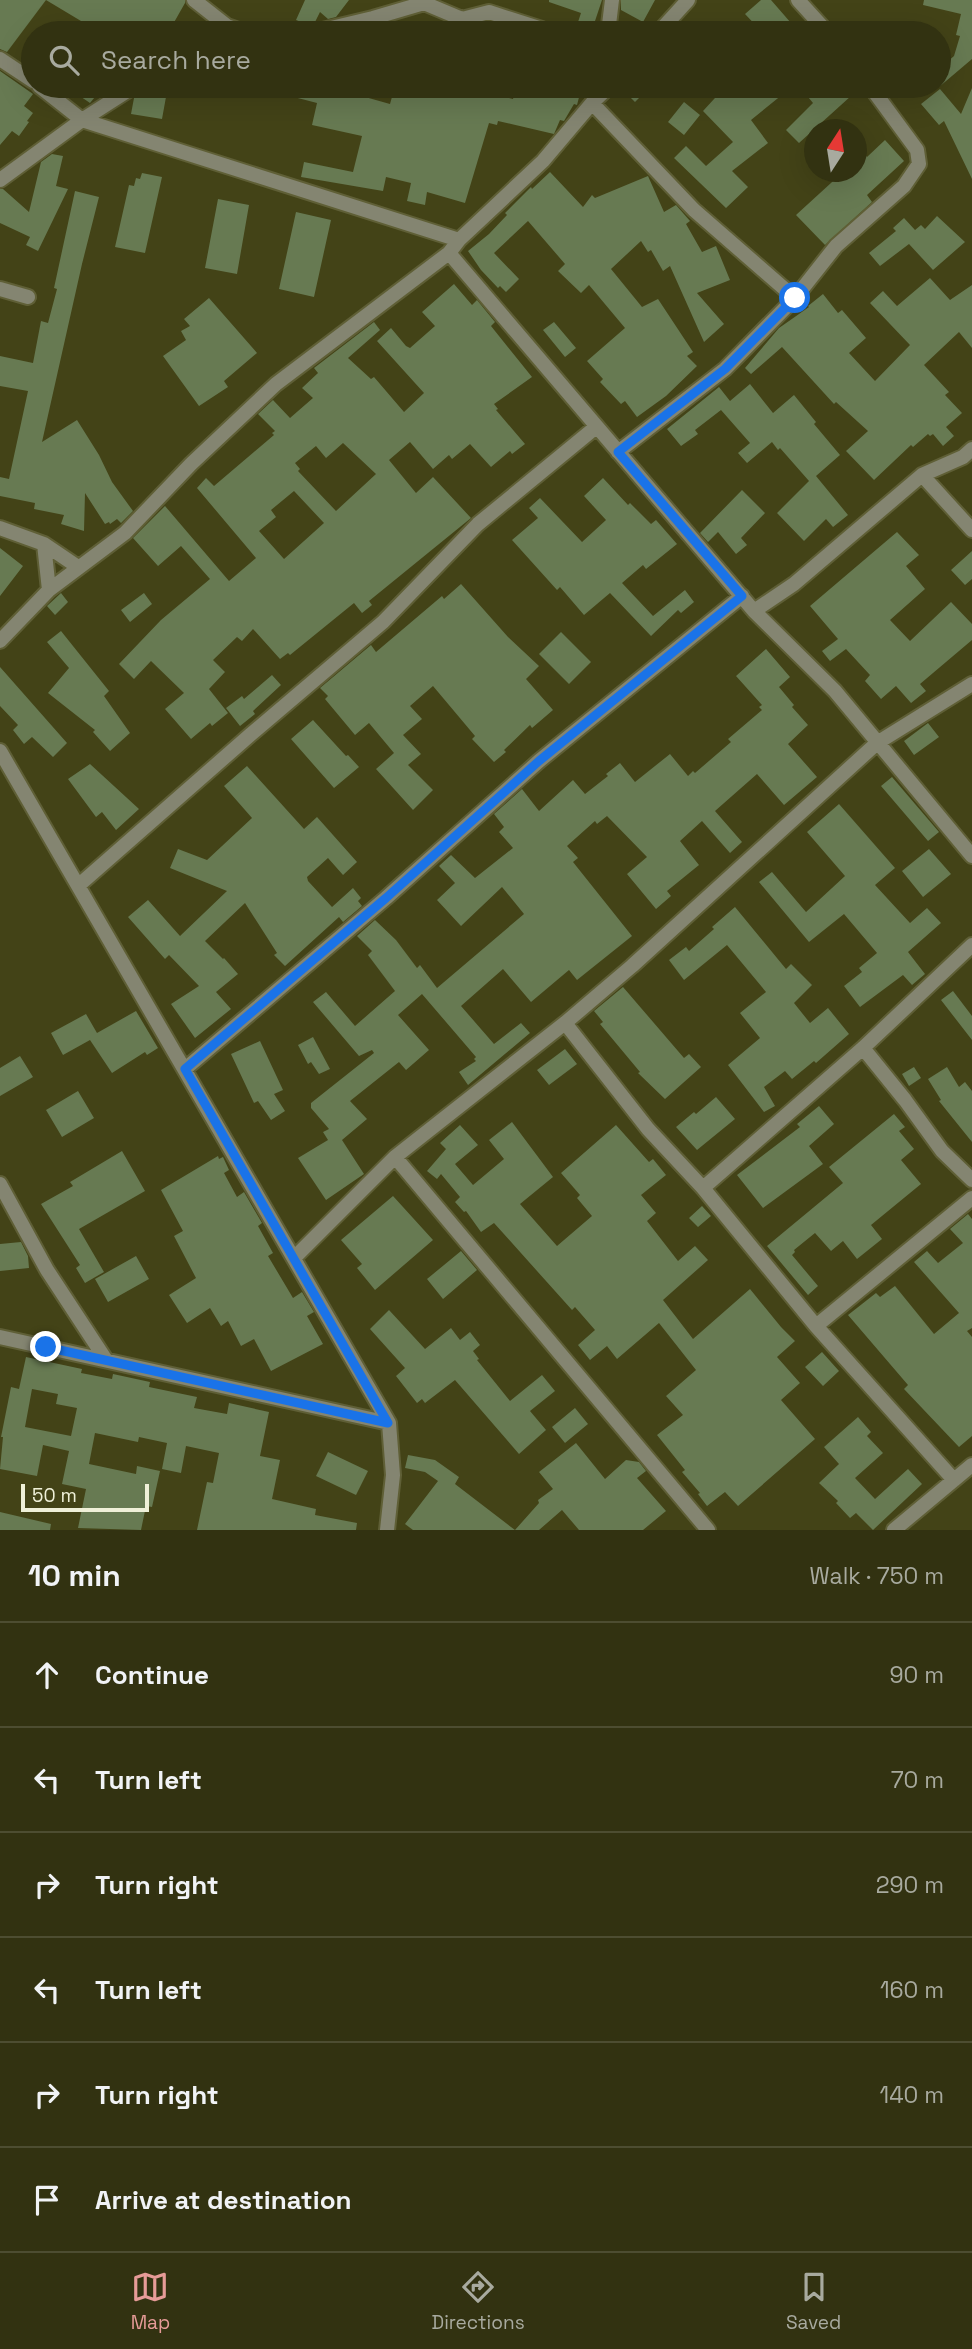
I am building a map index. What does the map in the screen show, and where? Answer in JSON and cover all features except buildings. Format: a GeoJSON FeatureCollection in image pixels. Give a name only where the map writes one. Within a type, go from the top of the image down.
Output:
{"type":"FeatureCollection","features":[{"type":"Feature","properties":{"kind":"street"},"geometry":{"type":"LineString","coordinates":[[194,0],[214,21]]}},
{"type":"Feature","properties":{"kind":"street"},"geometry":{"type":"LineString","coordinates":[[609,21],[612,0]]}},
{"type":"Feature","properties":{"kind":"street"},"geometry":{"type":"LineString","coordinates":[[669,21],[688,0]]}},
{"type":"Feature","properties":{"kind":"street"},"geometry":{"type":"LineString","coordinates":[[798,0],[817,21]]}},
{"type":"Feature","properties":{"kind":"street"},"geometry":{"type":"LineString","coordinates":[[360,21],[426,1],[462,19],[489,12],[517,21]]}},
{"type":"Feature","properties":{"kind":"street"},"geometry":{"type":"LineString","coordinates":[[0,59],[21,73]]}},
{"type":"Feature","properties":{"kind":"street"},"geometry":{"type":"LineString","coordinates":[[54,98],[82,120],[458,240]]}},
{"type":"Feature","properties":{"kind":"street"},"geometry":{"type":"LineString","coordinates":[[0,180],[116,98]]}},
{"type":"Feature","properties":{"kind":"street"},"geometry":{"type":"LineString","coordinates":[[0,641],[49,590],[125,533],[191,464],[276,384],[449,253],[458,240],[543,161],[597,98]]}},
{"type":"Feature","properties":{"kind":"street"},"geometry":{"type":"LineString","coordinates":[[618,452],[725,369],[795,298],[836,246],[904,186],[919,164],[917,150],[879,98]]}},
{"type":"Feature","properties":{"kind":"street"},"geometry":{"type":"LineString","coordinates":[[592,103],[694,210],[795,298]]}},
{"type":"Feature","properties":{"kind":"street"},"geometry":{"type":"LineString","coordinates":[[449,253],[754,611],[835,691],[972,856]]}},
{"type":"Feature","properties":{"kind":"street"},"geometry":{"type":"LineString","coordinates":[[0,289],[28,297]]}},
{"type":"Feature","properties":{"kind":"street"},"geometry":{"type":"LineString","coordinates":[[79,885],[383,622],[478,524],[596,428]]}},
{"type":"Feature","properties":{"kind":"street"},"geometry":{"type":"LineString","coordinates":[[754,611],[794,584],[922,475],[963,457],[972,449]]}},
{"type":"Feature","properties":{"kind":"street"},"geometry":{"type":"LineString","coordinates":[[922,475],[972,530]]}},
{"type":"Feature","properties":{"kind":"street"},"geometry":{"type":"LineString","coordinates":[[0,528],[44,544],[78,567]]}},
{"type":"Feature","properties":{"kind":"street"},"geometry":{"type":"LineString","coordinates":[[44,544],[49,590]]}},
{"type":"Feature","properties":{"kind":"street"},"geometry":{"type":"LineString","coordinates":[[185,1069],[386,898],[539,761],[742,596]]}},
{"type":"Feature","properties":{"kind":"street"},"geometry":{"type":"LineString","coordinates":[[294,1258],[395,1157],[565,1023],[632,966],[877,743],[972,684]]}},
{"type":"Feature","properties":{"kind":"street"},"geometry":{"type":"LineString","coordinates":[[0,751],[388,1423],[393,1475],[387,1530]]}},
{"type":"Feature","properties":{"kind":"street"},"geometry":{"type":"LineString","coordinates":[[703,1188],[863,1048],[972,945]]}},
{"type":"Feature","properties":{"kind":"street"},"geometry":{"type":"LineString","coordinates":[[565,1023],[648,1129],[703,1188],[816,1326],[954,1480]]}},
{"type":"Feature","properties":{"kind":"street"},"geometry":{"type":"LineString","coordinates":[[863,1048],[942,1151],[972,1180]]}},
{"type":"Feature","properties":{"kind":"street"},"geometry":{"type":"LineString","coordinates":[[395,1157],[708,1530]]}},
{"type":"Feature","properties":{"kind":"street"},"geometry":{"type":"LineString","coordinates":[[0,1184],[47,1270],[106,1360]]}},
{"type":"Feature","properties":{"kind":"street"},"geometry":{"type":"LineString","coordinates":[[816,1326],[972,1198]]}},
{"type":"Feature","properties":{"kind":"street"},"geometry":{"type":"LineString","coordinates":[[0,1337],[388,1423]]}},
{"type":"Feature","properties":{"kind":"street"},"geometry":{"type":"LineString","coordinates":[[894,1530],[972,1465]]}},
{"type":"Feature","properties":{"kind":"route"},"geometry":{"type":"LineString","coordinates":[[46,1347],[388,1423],[185,1069],[386,898],[539,761],[742,596],[618,452],[725,369],[795,298]]}}]}
